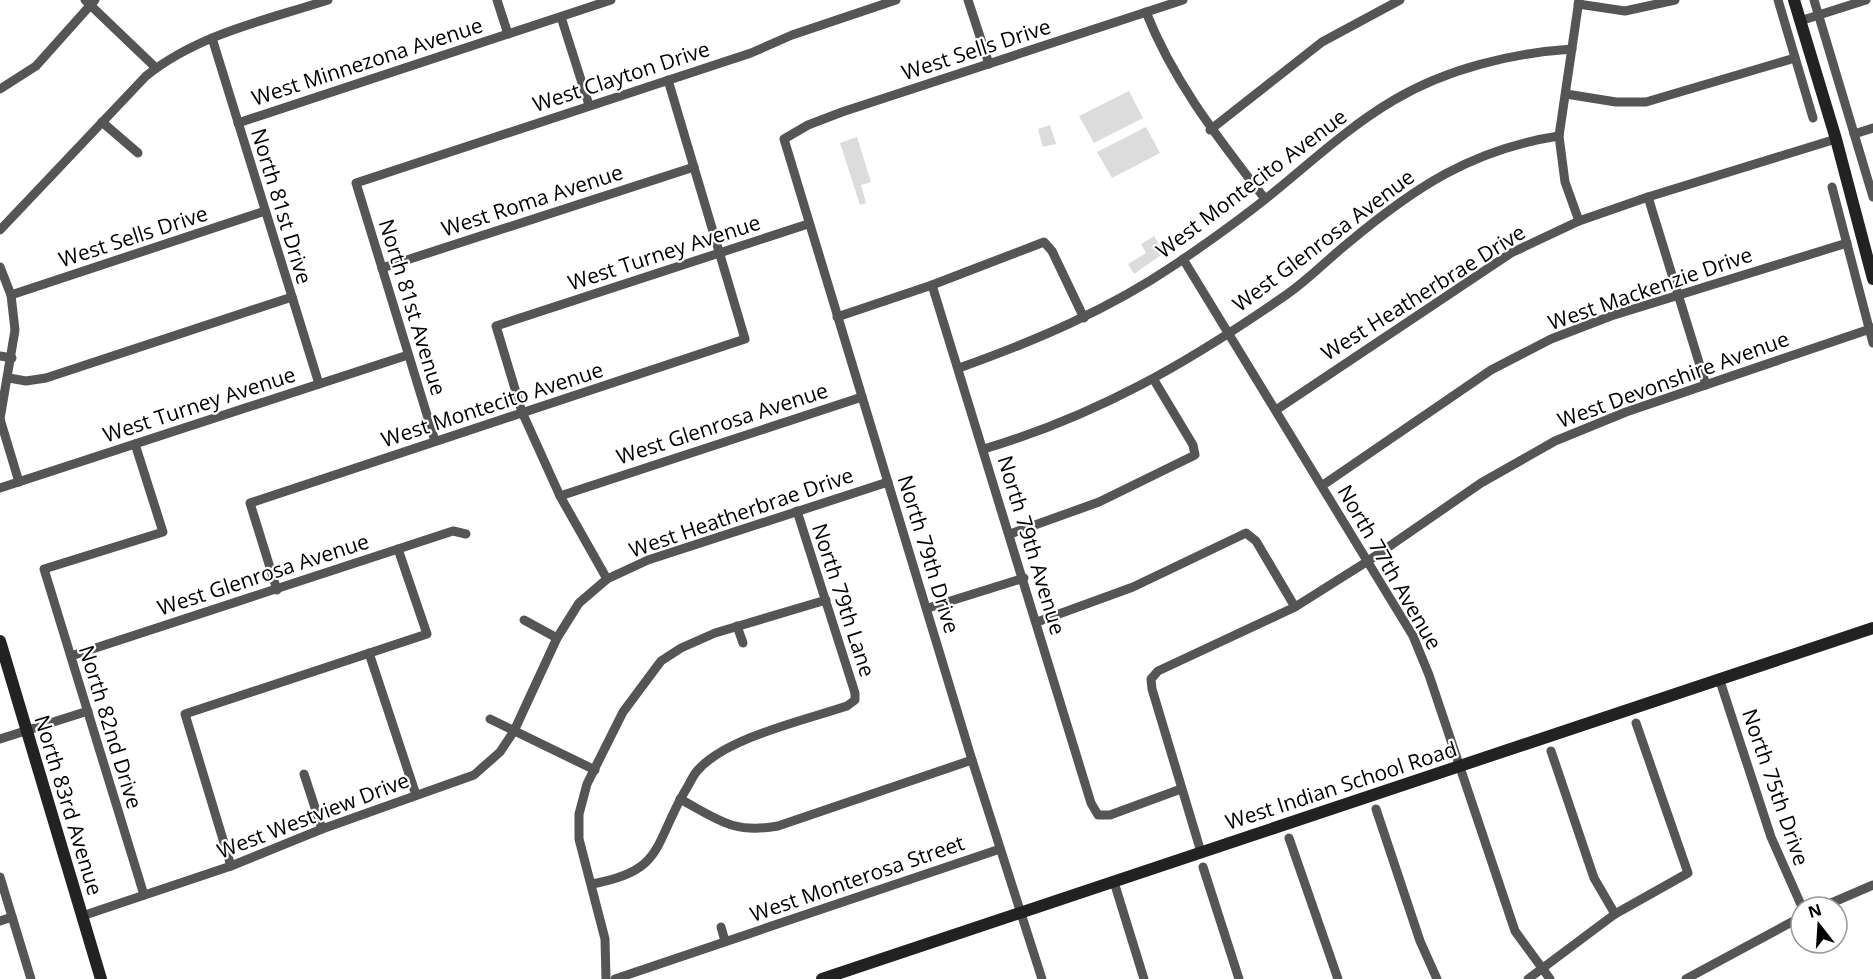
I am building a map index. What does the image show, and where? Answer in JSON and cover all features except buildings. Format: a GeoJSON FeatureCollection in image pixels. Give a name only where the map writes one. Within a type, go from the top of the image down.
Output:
{"type":"FeatureCollection","features":[{"type":"Feature","properties":{"kind":"main road"},"geometry":{"type":"LineString","coordinates":[[1794,0],[1836,139],[1873,279]]}},
{"type":"Feature","properties":{"kind":"main road","name":"West Indian School Road"},"geometry":{"type":"LineString","coordinates":[[822,979],[856,973],[1201,852],[1873,628]]}},
{"type":"Feature","properties":{"kind":"main road","name":"North 83rd Avenue"},"geometry":{"type":"LineString","coordinates":[[0,641],[101,979]]}},
{"type":"Feature","properties":{"kind":"street"},"geometry":{"type":"LineString","coordinates":[[0,230],[156,68],[179,52],[212,38],[328,0]]}},
{"type":"Feature","properties":{"kind":"street"},"geometry":{"type":"LineString","coordinates":[[497,0],[508,34]]}},
{"type":"Feature","properties":{"kind":"street","name":"West Minnezona Avenue"},"geometry":{"type":"LineString","coordinates":[[238,123],[611,0]]}},
{"type":"Feature","properties":{"kind":"street","name":"West Clayton Drive"},"geometry":{"type":"LineString","coordinates":[[356,183],[751,53],[792,35],[896,0]]}},
{"type":"Feature","properties":{"kind":"street"},"geometry":{"type":"LineString","coordinates":[[968,0],[989,64]]}},
{"type":"Feature","properties":{"kind":"street","name":"West Sells Drive"},"geometry":{"type":"LineString","coordinates":[[784,138],[834,115],[1183,0]]}},
{"type":"Feature","properties":{"kind":"street"},"geometry":{"type":"LineString","coordinates":[[1210,130],[1322,42],[1400,0]]}},
{"type":"Feature","properties":{"kind":"street"},"geometry":{"type":"LineString","coordinates":[[1579,221],[1565,182],[1559,136],[1579,2],[1625,12],[1675,0]]}},
{"type":"Feature","properties":{"kind":"street"},"geometry":{"type":"LineString","coordinates":[[1778,0],[1813,118]]}},
{"type":"Feature","properties":{"kind":"street"},"geometry":{"type":"LineString","coordinates":[[1814,0],[1873,197]]}},
{"type":"Feature","properties":{"kind":"street"},"geometry":{"type":"LineString","coordinates":[[1800,21],[1866,0]]}},
{"type":"Feature","properties":{"kind":"street"},"geometry":{"type":"LineString","coordinates":[[0,89],[36,66],[90,2],[156,68]]}},
{"type":"Feature","properties":{"kind":"street"},"geometry":{"type":"LineString","coordinates":[[1146,12],[1184,91],[1210,130],[1265,199]]}},
{"type":"Feature","properties":{"kind":"street"},"geometry":{"type":"LineString","coordinates":[[561,16],[589,105]]}},
{"type":"Feature","properties":{"kind":"street","name":"North 81st Drive"},"geometry":{"type":"LineString","coordinates":[[212,38],[319,384]]}},
{"type":"Feature","properties":{"kind":"street","name":"West Montecito Avenue"},"geometry":{"type":"LineString","coordinates":[[959,368],[1018,347],[1130,294],[1183,259],[1265,199],[1346,133],[1395,99],[1477,66],[1517,56],[1572,49]]}},
{"type":"Feature","properties":{"kind":"street"},"geometry":{"type":"LineString","coordinates":[[1566,94],[1616,102],[1646,102],[1795,58]]}},
{"type":"Feature","properties":{"kind":"street"},"geometry":{"type":"LineString","coordinates":[[668,80],[721,252]]}},
{"type":"Feature","properties":{"kind":"street"},"geometry":{"type":"LineString","coordinates":[[102,122],[138,153]]}},
{"type":"Feature","properties":{"kind":"street"},"geometry":{"type":"LineString","coordinates":[[1854,134],[1873,128]]}},
{"type":"Feature","properties":{"kind":"street","name":"West Glenrosa Avenue"},"geometry":{"type":"LineString","coordinates":[[984,449],[1064,422],[1154,381],[1288,294],[1414,190],[1479,156],[1507,146],[1559,136]]}},
{"type":"Feature","properties":{"kind":"street","name":"North 79th Drive"},"geometry":{"type":"LineString","coordinates":[[784,138],[808,224],[928,608],[972,760],[1042,979]]}},
{"type":"Feature","properties":{"kind":"street","name":"West Heatherbrae Drive"},"geometry":{"type":"LineString","coordinates":[[1276,410],[1511,253],[1579,221],[1648,197],[1836,139]]}},
{"type":"Feature","properties":{"kind":"street","name":"West Roma Avenue"},"geometry":{"type":"LineString","coordinates":[[382,268],[694,167]]}},
{"type":"Feature","properties":{"kind":"street","name":"North 81st Avenue"},"geometry":{"type":"LineString","coordinates":[[356,183],[435,441]]}},
{"type":"Feature","properties":{"kind":"street"},"geometry":{"type":"LineString","coordinates":[[1832,187],[1873,343]]}},
{"type":"Feature","properties":{"kind":"street"},"geometry":{"type":"LineString","coordinates":[[1648,197],[1706,385]]}},
{"type":"Feature","properties":{"kind":"street","name":"West Sells Drive"},"geometry":{"type":"LineString","coordinates":[[11,295],[265,211]]}},
{"type":"Feature","properties":{"kind":"street","name":"West Turney Avenue"},"geometry":{"type":"LineString","coordinates":[[522,412],[496,326],[808,224]]}},
{"type":"Feature","properties":{"kind":"street"},"geometry":{"type":"LineString","coordinates":[[837,317],[932,285],[1044,242],[1052,251],[1083,318]]}},
{"type":"Feature","properties":{"kind":"street","name":"West Mackenzie Drive"},"geometry":{"type":"LineString","coordinates":[[1323,485],[1491,370],[1551,339],[1678,294],[1847,243]]}},
{"type":"Feature","properties":{"kind":"street","name":"West Montecito Avenue"},"geometry":{"type":"LineString","coordinates":[[277,590],[250,503],[745,339],[721,252]]}},
{"type":"Feature","properties":{"kind":"street","name":"North 77th Avenue"},"geometry":{"type":"LineString","coordinates":[[1183,259],[1323,485],[1413,636],[1515,931],[1550,979]]}},
{"type":"Feature","properties":{"kind":"street"},"geometry":{"type":"LineString","coordinates":[[0,267],[11,295],[15,330],[9,378],[0,419],[19,482]]}},
{"type":"Feature","properties":{"kind":"street","name":"North 79th Avenue"},"geometry":{"type":"LineString","coordinates":[[932,285],[1024,578],[1091,803],[1098,815],[1110,815],[1181,789]]}},
{"type":"Feature","properties":{"kind":"street"},"geometry":{"type":"LineString","coordinates":[[9,378],[26,381],[46,378],[292,297]]}},
{"type":"Feature","properties":{"kind":"street","name":"West Devonshire Avenue"},"geometry":{"type":"LineString","coordinates":[[1181,789],[1152,690],[1151,679],[1158,671],[1296,607],[1368,561],[1480,483],[1555,441],[1616,416],[1871,329]]}},
{"type":"Feature","properties":{"kind":"street","name":"West Turney Avenue"},"geometry":{"type":"LineString","coordinates":[[0,488],[408,355]]}},
{"type":"Feature","properties":{"kind":"street"},"geometry":{"type":"LineString","coordinates":[[0,356],[12,358]]}},
{"type":"Feature","properties":{"kind":"street"},"geometry":{"type":"LineString","coordinates":[[1010,534],[1099,502],[1195,456],[1193,445],[1154,381]]}},
{"type":"Feature","properties":{"kind":"street","name":"West Glenrosa Avenue"},"geometry":{"type":"LineString","coordinates":[[560,496],[862,397]]}},
{"type":"Feature","properties":{"kind":"street"},"geometry":{"type":"LineString","coordinates":[[522,412],[560,496],[607,579]]}},
{"type":"Feature","properties":{"kind":"street","name":"North 82nd Drive"},"geometry":{"type":"LineString","coordinates":[[135,444],[163,532],[44,569],[144,895]]}},
{"type":"Feature","properties":{"kind":"street","name":"West Heatherbrae Drive"},"geometry":{"type":"LineString","coordinates":[[514,731],[557,638],[579,603],[607,579],[648,560],[888,482]]}},
{"type":"Feature","properties":{"kind":"street","name":"North 79th Lane"},"geometry":{"type":"LineString","coordinates":[[680,799],[696,771],[720,752],[847,706],[855,700],[855,693],[797,511]]}},
{"type":"Feature","properties":{"kind":"street","name":"West Glenrosa Avenue"},"geometry":{"type":"LineString","coordinates":[[71,656],[453,531],[466,534]]}},
{"type":"Feature","properties":{"kind":"street"},"geometry":{"type":"LineString","coordinates":[[1037,622],[1133,587],[1246,533],[1256,541],[1296,607]]}},
{"type":"Feature","properties":{"kind":"street"},"geometry":{"type":"LineString","coordinates":[[231,866],[185,714],[427,634],[398,549]]}},
{"type":"Feature","properties":{"kind":"street"},"geometry":{"type":"LineString","coordinates":[[928,608],[1024,578]]}},
{"type":"Feature","properties":{"kind":"street"},"geometry":{"type":"LineString","coordinates":[[606,979],[605,939],[579,839],[579,814],[587,784],[623,712],[661,661],[681,648],[737,626],[826,600]]}},
{"type":"Feature","properties":{"kind":"street"},"geometry":{"type":"LineString","coordinates":[[524,620],[557,638]]}},
{"type":"Feature","properties":{"kind":"street"},"geometry":{"type":"LineString","coordinates":[[737,626],[743,643]]}},
{"type":"Feature","properties":{"kind":"street"},"geometry":{"type":"LineString","coordinates":[[369,653],[416,795]]}},
{"type":"Feature","properties":{"kind":"street","name":"North 75th Drive"},"geometry":{"type":"LineString","coordinates":[[1719,678],[1771,837],[1797,895]]}},
{"type":"Feature","properties":{"kind":"street"},"geometry":{"type":"LineString","coordinates":[[0,739],[88,711]]}},
{"type":"Feature","properties":{"kind":"street"},"geometry":{"type":"LineString","coordinates":[[490,719],[595,770]]}},
{"type":"Feature","properties":{"kind":"street"},"geometry":{"type":"LineString","coordinates":[[1528,979],[1615,914],[1688,873],[1636,723]]}},
{"type":"Feature","properties":{"kind":"street","name":"West Westview Drive"},"geometry":{"type":"LineString","coordinates":[[82,916],[231,866],[322,829],[474,775],[500,752],[514,731]]}},
{"type":"Feature","properties":{"kind":"street"},"geometry":{"type":"LineString","coordinates":[[1551,751],[1594,878],[1615,914]]}},
{"type":"Feature","properties":{"kind":"street"},"geometry":{"type":"LineString","coordinates":[[591,884],[619,879],[638,870],[654,857],[680,799],[731,827],[753,830],[778,826],[972,760]]}},
{"type":"Feature","properties":{"kind":"street"},"geometry":{"type":"LineString","coordinates":[[304,774],[322,829]]}},
{"type":"Feature","properties":{"kind":"street"},"geometry":{"type":"LineString","coordinates":[[1181,789],[1201,852]]}},
{"type":"Feature","properties":{"kind":"street"},"geometry":{"type":"LineString","coordinates":[[1376,810],[1420,941],[1437,979]]}},
{"type":"Feature","properties":{"kind":"street"},"geometry":{"type":"LineString","coordinates":[[1289,838],[1338,979]]}},
{"type":"Feature","properties":{"kind":"street","name":"West Monterosa Street"},"geometry":{"type":"LineString","coordinates":[[615,979],[1000,849]]}},
{"type":"Feature","properties":{"kind":"street"},"geometry":{"type":"LineString","coordinates":[[1203,867],[1239,979]]}},
{"type":"Feature","properties":{"kind":"street"},"geometry":{"type":"LineString","coordinates":[[0,876],[32,979]]}},
{"type":"Feature","properties":{"kind":"street"},"geometry":{"type":"LineString","coordinates":[[1113,882],[1144,979]]}},
{"type":"Feature","properties":{"kind":"street"},"geometry":{"type":"LineString","coordinates":[[1849,895],[1873,885]]}},
{"type":"Feature","properties":{"kind":"street"},"geometry":{"type":"LineString","coordinates":[[0,921],[12,917]]}},
{"type":"Feature","properties":{"kind":"street"},"geometry":{"type":"LineString","coordinates":[[1686,979],[1738,948],[1789,923]]}},
{"type":"Feature","properties":{"kind":"street"},"geometry":{"type":"LineString","coordinates":[[721,927],[725,941]]}},
{"type":"Feature","properties":{"kind":"shaded area"},"geometry":{"type":"Polygon","coordinates":[[[1129,91],[1143,118],[1094,143],[1079,116],[1129,91]]]}},
{"type":"Feature","properties":{"kind":"shaded area"},"geometry":{"type":"Polygon","coordinates":[[[1050,125],[1056,144],[1043,147],[1038,129],[1050,125]]]}},
{"type":"Feature","properties":{"kind":"shaded area"},"geometry":{"type":"Polygon","coordinates":[[[1146,127],[1160,153],[1112,178],[1097,152],[1146,127]]]}},
{"type":"Feature","properties":{"kind":"shaded area"},"geometry":{"type":"Polygon","coordinates":[[[857,137],[871,182],[861,185],[866,203],[860,205],[840,143],[857,137]]]}},
{"type":"Feature","properties":{"kind":"shaded area"},"geometry":{"type":"Polygon","coordinates":[[[1154,236],[1164,253],[1134,274],[1128,264],[1146,253],[1141,244],[1154,236]]]}}]}
